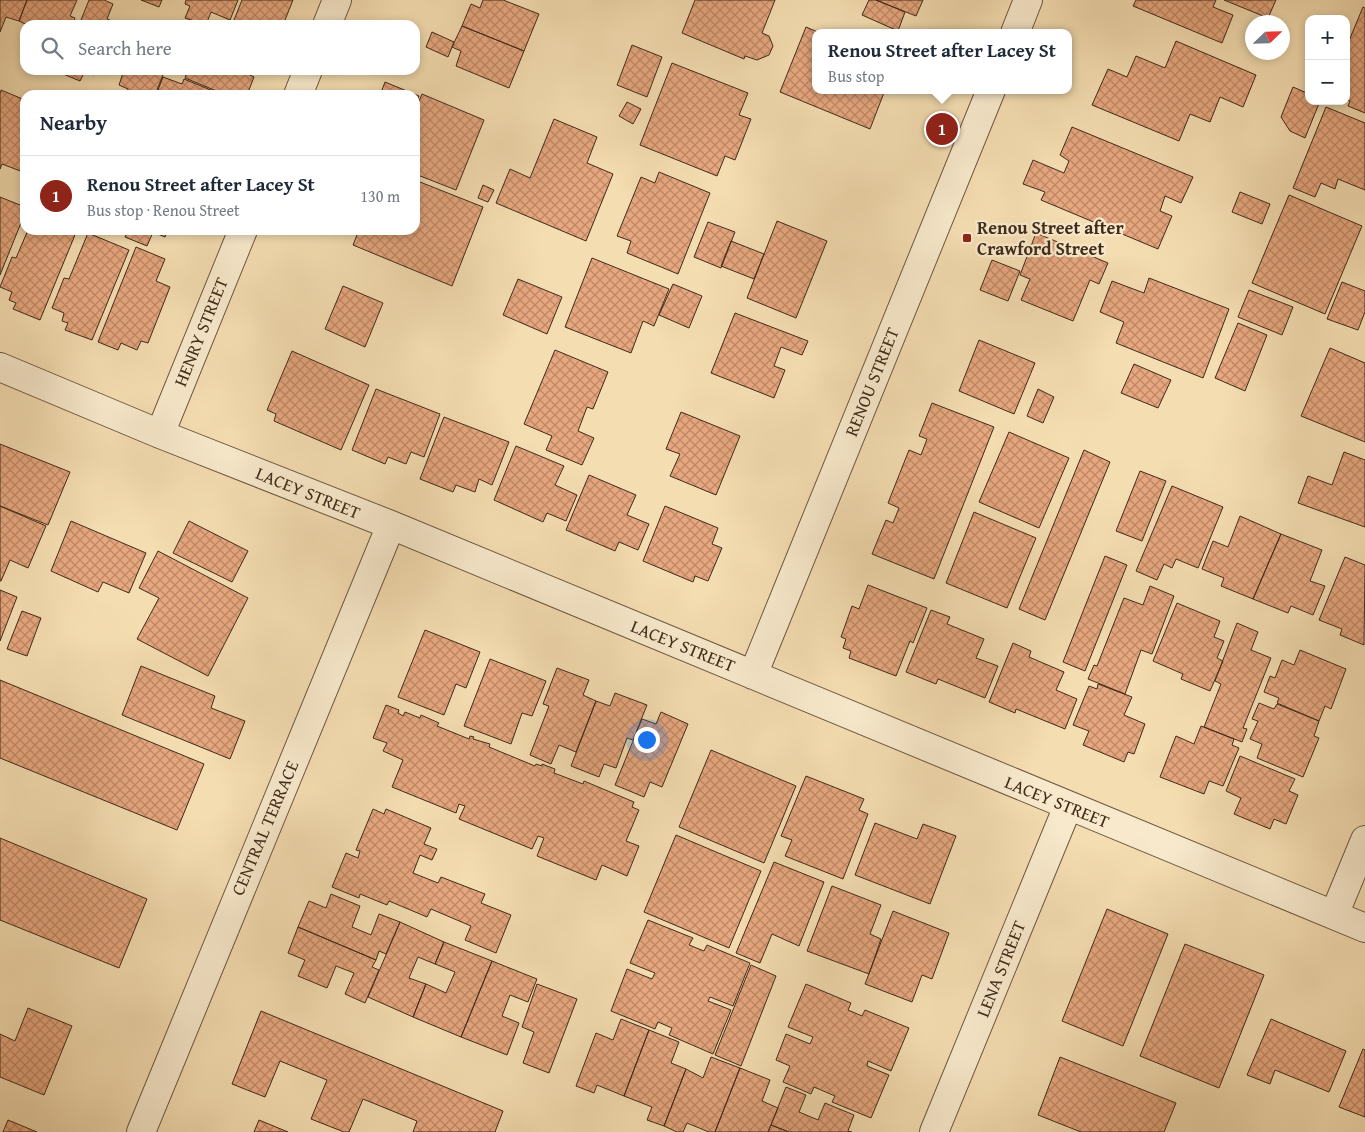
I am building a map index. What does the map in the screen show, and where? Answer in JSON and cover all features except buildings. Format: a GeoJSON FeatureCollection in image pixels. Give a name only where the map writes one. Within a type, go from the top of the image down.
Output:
{"type":"FeatureCollection","features":[{"type":"Feature","properties":{"kind":"street"},"geometry":{"type":"LineString","coordinates":[[329,20],[337,0]]}},
{"type":"Feature","properties":{"kind":"street"},"geometry":{"type":"LineString","coordinates":[[1017,29],[1028,0]]}},
{"type":"Feature","properties":{"kind":"street"},"geometry":{"type":"LineString","coordinates":[[300,90],[306,75]]}},
{"type":"Feature","properties":{"kind":"street","name":"RENOU STREET"},"geometry":{"type":"LineString","coordinates":[[753,675],[989,94]]}},
{"type":"Feature","properties":{"kind":"street","name":"HENRY STREET"},"geometry":{"type":"LineString","coordinates":[[160,434],[241,235]]}},
{"type":"Feature","properties":{"kind":"street","name":"LACEY STREET"},"geometry":{"type":"LineString","coordinates":[[0,367],[160,434],[390,525],[1365,928]]}},
{"type":"Feature","properties":{"kind":"street","name":"CENTRAL TERRACE"},"geometry":{"type":"LineString","coordinates":[[141,1132],[390,525]]}},
{"type":"Feature","properties":{"kind":"street","name":"LENA STREET"},"geometry":{"type":"LineString","coordinates":[[934,1132],[1068,806]]}},
{"type":"Feature","properties":{"kind":"street"},"geometry":{"type":"LineString","coordinates":[[1334,915],[1365,840]]}},
{"type":"Feature","properties":{"kind":"place","name":"Renou Street after Lacey St"},"geometry":{"type":"Point","coordinates":[942,129]}},
{"type":"Feature","properties":{"kind":"place","name":"Renou Street after Crawford Street"},"geometry":{"type":"Point","coordinates":[967,238]}}]}
